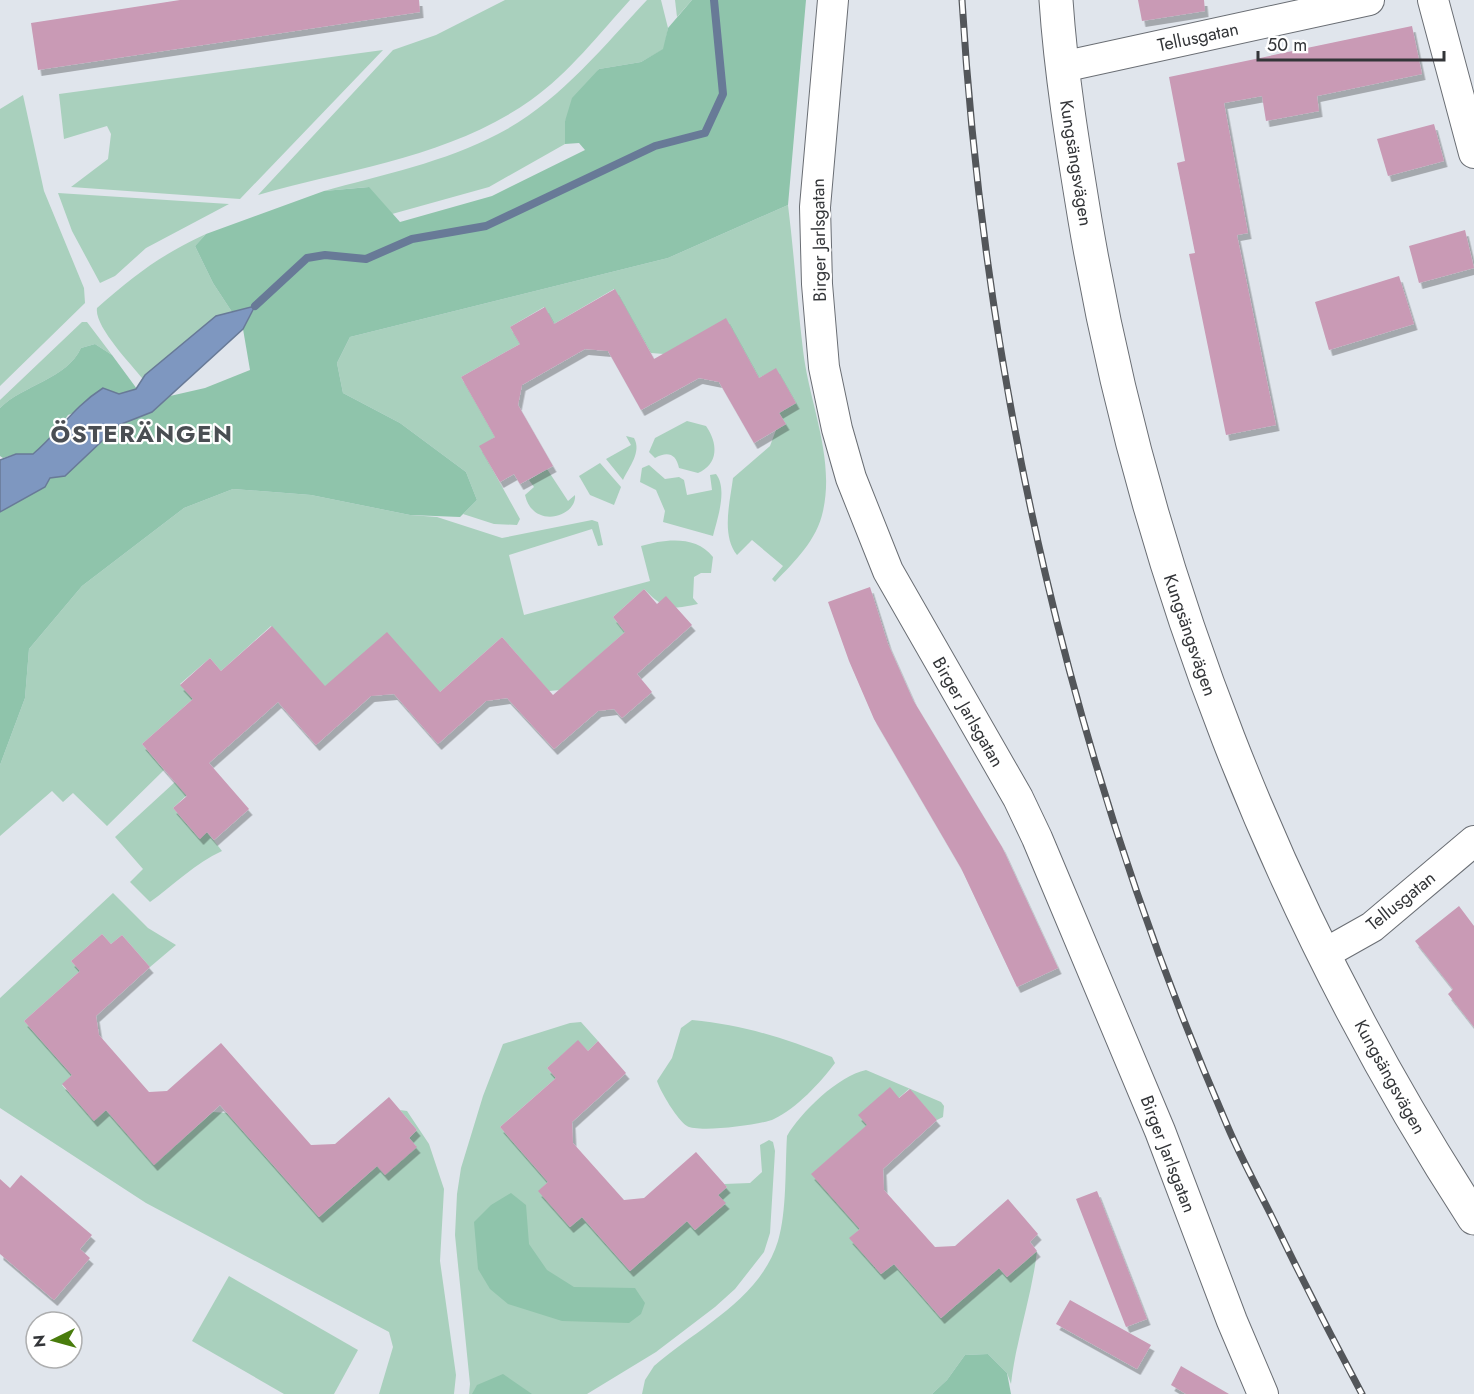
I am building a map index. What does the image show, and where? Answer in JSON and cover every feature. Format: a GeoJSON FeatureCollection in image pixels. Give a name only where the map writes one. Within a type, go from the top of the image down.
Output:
{"type":"FeatureCollection","features":[{"type":"Feature","properties":{"kind":"street","name":"Birger Jarlsgatan"},"geometry":{"type":"LineString","coordinates":[[833,0],[815,207],[817,284],[824,366],[837,429],[851,477],[888,571],[1018,798],[1037,838],[1155,1120],[1232,1321],[1263,1394]]}},
{"type":"Feature","properties":{"kind":"street","name":"Kungsängsvägen"},"geometry":{"type":"LineString","coordinates":[[1056,0],[1062,68],[1095,282],[1134,451],[1165,561],[1232,753],[1287,882],[1389,1077],[1474,1218]]}},
{"type":"Feature","properties":{"kind":"street","name":"Tellusgatan"},"geometry":{"type":"LineString","coordinates":[[1062,68],[1308,7],[1369,0]]}},
{"type":"Feature","properties":{"kind":"street"},"geometry":{"type":"LineString","coordinates":[[1433,0],[1474,153]]}},
{"type":"Feature","properties":{"kind":"street","name":"Tellusgatan"},"geometry":{"type":"LineString","coordinates":[[1324,954],[1372,927],[1474,841]]}},
{"type":"Feature","properties":{"kind":"green space"},"geometry":{"type":"Polygon","coordinates":[[[505,0],[630,0],[558,78],[531,100],[500,119],[468,135],[399,159],[258,195],[393,50],[436,35],[505,0]]]}},
{"type":"Feature","properties":{"kind":"green space"},"geometry":{"type":"Polygon","coordinates":[[[647,0],[661,0],[668,28],[664,49],[641,62],[599,69],[565,121],[565,144],[489,187],[392,214],[368,187],[324,191],[413,167],[457,152],[478,144],[519,122],[578,74],[647,0]]]}},
{"type":"Feature","properties":{"kind":"green space"},"geometry":{"type":"Polygon","coordinates":[[[675,0],[692,0],[677,17],[675,0]]]}},
{"type":"Feature","properties":{"kind":"green space"},"geometry":{"type":"Polygon","coordinates":[[[692,0],[806,0],[788,205],[668,258],[350,337],[337,363],[343,393],[400,423],[466,472],[477,500],[460,517],[410,515],[311,495],[233,489],[184,508],[82,586],[29,649],[25,698],[0,765],[0,512],[45,487],[50,478],[65,476],[119,425],[152,412],[170,396],[205,388],[250,370],[243,329],[255,307],[232,312],[213,283],[195,246],[206,234],[324,191],[369,187],[400,222],[492,196],[585,150],[579,143],[565,144],[565,121],[572,98],[599,69],[641,62],[663,49],[668,28],[692,0]]]}},
{"type":"Feature","properties":{"kind":"green space"},"geometry":{"type":"Polygon","coordinates":[[[383,50],[240,199],[71,187],[108,159],[111,134],[107,126],[64,139],[59,94],[383,50]]]}},
{"type":"Feature","properties":{"kind":"green space"},"geometry":{"type":"Polygon","coordinates":[[[23,95],[44,191],[84,288],[85,303],[0,386],[0,109],[23,95]]]}},
{"type":"Feature","properties":{"kind":"green space"},"geometry":{"type":"Polygon","coordinates":[[[58,193],[229,204],[146,248],[115,276],[100,283],[72,231],[58,193]]]}},
{"type":"Feature","properties":{"kind":"green space"},"geometry":{"type":"Polygon","coordinates":[[[788,205],[803,350],[824,450],[826,491],[823,511],[816,531],[804,550],[775,582],[772,579],[783,566],[752,540],[737,555],[732,547],[728,528],[729,508],[733,478],[770,446],[776,430],[786,424],[779,413],[796,403],[776,369],[759,378],[726,319],[664,354],[651,353],[614,289],[554,324],[544,307],[510,327],[520,344],[461,377],[495,437],[480,447],[520,519],[517,525],[494,524],[463,514],[477,500],[466,472],[400,423],[343,393],[337,363],[350,337],[668,258],[788,205]]]}},
{"type":"Feature","properties":{"kind":"green space"},"geometry":{"type":"Polygon","coordinates":[[[206,234],[195,246],[213,283],[232,312],[216,316],[143,379],[122,355],[101,325],[97,308],[149,266],[206,234]]]}},
{"type":"Feature","properties":{"kind":"green space"},"geometry":{"type":"Polygon","coordinates":[[[82,322],[87,322],[112,355],[95,344],[81,348],[66,367],[20,393],[0,408],[0,400],[82,322]]]}},
{"type":"Feature","properties":{"kind":"green space"},"geometry":{"type":"Polygon","coordinates":[[[95,344],[112,355],[137,389],[68,415],[51,439],[33,454],[16,454],[3,458],[0,456],[0,408],[20,393],[66,367],[81,348],[95,344]]]}},
{"type":"Feature","properties":{"kind":"green space"},"geometry":{"type":"Polygon","coordinates":[[[687,421],[706,426],[713,439],[713,459],[705,469],[698,473],[679,468],[671,455],[655,458],[649,452],[655,438],[687,421]]]}},
{"type":"Feature","properties":{"kind":"green space"},"geometry":{"type":"Polygon","coordinates":[[[626,436],[634,438],[636,454],[623,480],[606,459],[631,445],[626,436]]]}},
{"type":"Feature","properties":{"kind":"green space"},"geometry":{"type":"Polygon","coordinates":[[[600,463],[621,487],[614,505],[590,495],[579,476],[600,463]]]}},
{"type":"Feature","properties":{"kind":"green space"},"geometry":{"type":"Polygon","coordinates":[[[649,465],[665,479],[679,477],[684,480],[687,495],[712,490],[710,475],[716,474],[721,496],[713,536],[663,522],[665,511],[656,490],[640,482],[642,468],[649,465]]]}},
{"type":"Feature","properties":{"kind":"green space"},"geometry":{"type":"Polygon","coordinates":[[[547,469],[568,501],[575,495],[574,503],[569,509],[554,516],[536,513],[525,495],[534,487],[529,480],[547,469]]]}},
{"type":"Feature","properties":{"kind":"green space"},"geometry":{"type":"Polygon","coordinates":[[[233,489],[311,495],[410,515],[437,517],[502,538],[592,520],[598,522],[603,545],[598,546],[592,529],[509,555],[524,615],[650,581],[641,546],[670,541],[698,545],[713,557],[711,573],[701,573],[694,577],[693,598],[698,604],[668,607],[644,589],[613,617],[625,632],[560,690],[549,691],[502,637],[440,692],[325,687],[271,626],[221,671],[210,658],[180,684],[193,699],[142,744],[164,770],[107,826],[73,793],[63,802],[52,791],[0,836],[0,765],[25,698],[29,649],[82,586],[184,508],[233,489]]]}},
{"type":"Feature","properties":{"kind":"green space"},"geometry":{"type":"Polygon","coordinates":[[[175,782],[187,795],[173,808],[199,838],[207,832],[222,851],[194,868],[150,902],[130,882],[143,869],[115,837],[175,782]]]}},
{"type":"Feature","properties":{"kind":"green space"},"geometry":{"type":"Polygon","coordinates":[[[113,893],[148,928],[176,945],[150,967],[122,935],[111,944],[102,934],[71,961],[80,971],[24,1021],[72,1075],[62,1085],[94,1120],[106,1110],[154,1164],[213,1112],[227,1113],[319,1217],[377,1166],[416,1146],[409,1138],[417,1130],[400,1110],[407,1111],[429,1144],[444,1189],[440,1261],[456,1375],[454,1394],[379,1394],[393,1347],[389,1332],[146,1203],[0,1108],[0,998],[113,893]]]}},
{"type":"Feature","properties":{"kind":"green space"},"geometry":{"type":"Polygon","coordinates":[[[692,1020],[729,1025],[780,1038],[832,1057],[835,1063],[807,1094],[774,1119],[757,1124],[730,1127],[693,1128],[687,1126],[679,1118],[665,1098],[657,1081],[672,1058],[681,1028],[692,1020]]]}},
{"type":"Feature","properties":{"kind":"green space"},"geometry":{"type":"Polygon","coordinates":[[[581,1022],[598,1041],[588,1051],[578,1041],[547,1068],[556,1078],[500,1127],[548,1182],[539,1191],[570,1227],[582,1217],[630,1271],[687,1221],[695,1230],[725,1204],[718,1195],[727,1187],[724,1184],[750,1183],[762,1172],[760,1145],[769,1140],[773,1142],[775,1151],[770,1233],[764,1252],[735,1289],[715,1307],[656,1352],[587,1394],[469,1394],[470,1384],[455,1235],[461,1168],[483,1096],[503,1044],[570,1023],[581,1022]]]}},
{"type":"Feature","properties":{"kind":"green space"},"geometry":{"type":"Polygon","coordinates":[[[866,1070],[941,1102],[944,1106],[943,1117],[937,1120],[909,1089],[812,1174],[860,1229],[850,1238],[881,1274],[894,1264],[941,1318],[999,1268],[1007,1277],[1037,1251],[1011,1384],[1007,1373],[988,1354],[965,1355],[947,1380],[932,1394],[642,1394],[645,1380],[654,1366],[725,1312],[757,1280],[769,1262],[781,1229],[787,1136],[801,1116],[821,1096],[844,1079],[866,1070]]]}},
{"type":"Feature","properties":{"kind":"green space"},"geometry":{"type":"Polygon","coordinates":[[[511,1193],[526,1205],[529,1244],[547,1270],[574,1287],[635,1288],[645,1303],[641,1314],[629,1323],[562,1321],[508,1304],[490,1289],[478,1269],[474,1222],[491,1205],[511,1193]]]}},
{"type":"Feature","properties":{"kind":"green space"},"geometry":{"type":"Polygon","coordinates":[[[229,1276],[358,1350],[334,1394],[284,1394],[192,1341],[229,1276]]]}},
{"type":"Feature","properties":{"kind":"green space"},"geometry":{"type":"Polygon","coordinates":[[[988,1354],[1007,1373],[1011,1394],[932,1394],[947,1380],[965,1355],[988,1354]]]}},
{"type":"Feature","properties":{"kind":"green space"},"geometry":{"type":"Polygon","coordinates":[[[503,1374],[532,1394],[472,1394],[477,1385],[503,1374]]]}},
{"type":"Feature","properties":{"kind":"water"},"geometry":{"type":"Polygon","coordinates":[[[255,306],[243,329],[152,412],[119,425],[65,476],[50,478],[45,487],[0,512],[0,460],[16,454],[33,454],[92,395],[103,388],[119,394],[136,389],[145,375],[216,316],[255,306]]]}},
{"type":"Feature","properties":{"kind":"building"},"geometry":{"type":"Polygon","coordinates":[[[180,0],[419,0],[420,12],[38,70],[31,23],[180,0]]]}},
{"type":"Feature","properties":{"kind":"building"},"geometry":{"type":"Polygon","coordinates":[[[1138,0],[1204,0],[1205,11],[1142,21],[1138,0]]]}},
{"type":"Feature","properties":{"kind":"building"},"geometry":{"type":"Polygon","coordinates":[[[1412,26],[1422,74],[1317,96],[1319,111],[1266,121],[1262,96],[1224,103],[1248,233],[1237,235],[1276,425],[1226,435],[1189,254],[1195,253],[1177,163],[1185,161],[1169,77],[1412,26]]]}},
{"type":"Feature","properties":{"kind":"building"},"geometry":{"type":"Polygon","coordinates":[[[1434,124],[1444,161],[1388,176],[1377,139],[1434,124]]]}},
{"type":"Feature","properties":{"kind":"building"},"geometry":{"type":"Polygon","coordinates":[[[1465,230],[1474,268],[1419,283],[1409,246],[1465,230]]]}},
{"type":"Feature","properties":{"kind":"building"},"geometry":{"type":"Polygon","coordinates":[[[1399,276],[1414,324],[1329,350],[1315,302],[1399,276]]]}},
{"type":"Feature","properties":{"kind":"building"},"geometry":{"type":"Polygon","coordinates":[[[615,289],[654,359],[726,318],[759,378],[776,368],[796,403],[779,413],[786,424],[754,443],[719,382],[699,378],[641,410],[608,351],[585,349],[522,385],[518,405],[553,466],[520,484],[514,474],[500,482],[479,446],[495,437],[461,377],[520,344],[510,327],[545,307],[554,324],[615,289]]]}},
{"type":"Feature","properties":{"kind":"building"},"geometry":{"type":"Polygon","coordinates":[[[870,587],[888,644],[913,700],[1002,847],[1058,968],[1017,987],[961,868],[874,719],[849,661],[828,602],[870,587]]]}},
{"type":"Feature","properties":{"kind":"building"},"geometry":{"type":"Polygon","coordinates":[[[644,589],[657,604],[666,596],[692,625],[637,674],[652,692],[622,718],[614,709],[598,711],[554,749],[507,698],[486,701],[438,744],[394,694],[371,696],[316,745],[278,702],[209,763],[249,809],[214,840],[207,832],[200,839],[173,808],[187,796],[142,744],[193,699],[180,685],[210,658],[221,671],[272,626],[325,686],[387,632],[440,692],[502,637],[553,695],[625,632],[613,617],[644,589]]]}},
{"type":"Feature","properties":{"kind":"building"},"geometry":{"type":"Polygon","coordinates":[[[1459,906],[1474,926],[1474,1027],[1448,994],[1453,989],[1415,941],[1459,906]]]}},
{"type":"Feature","properties":{"kind":"building"},"geometry":{"type":"Polygon","coordinates":[[[102,934],[111,944],[122,935],[150,967],[96,1016],[99,1035],[149,1092],[167,1091],[221,1043],[311,1145],[335,1144],[389,1097],[417,1130],[409,1138],[417,1147],[385,1175],[377,1166],[319,1217],[220,1105],[154,1165],[106,1110],[94,1121],[62,1084],[72,1075],[24,1021],[80,971],[71,961],[102,934]]]}},
{"type":"Feature","properties":{"kind":"building"},"geometry":{"type":"Polygon","coordinates":[[[578,1040],[588,1051],[598,1041],[626,1073],[572,1122],[573,1143],[624,1200],[644,1198],[696,1152],[727,1187],[718,1195],[726,1203],[695,1230],[687,1221],[630,1271],[582,1217],[570,1227],[538,1191],[548,1182],[500,1127],[556,1078],[547,1068],[578,1040]]]}},
{"type":"Feature","properties":{"kind":"building"},"geometry":{"type":"Polygon","coordinates":[[[890,1087],[899,1098],[910,1089],[937,1120],[883,1169],[884,1190],[935,1247],[955,1246],[1008,1199],[1038,1234],[1030,1242],[1037,1251],[1007,1277],[999,1268],[941,1318],[894,1264],[881,1274],[849,1238],[860,1229],[811,1174],[867,1125],[858,1115],[890,1087]]]}},
{"type":"Feature","properties":{"kind":"building"},"geometry":{"type":"Polygon","coordinates":[[[21,1175],[92,1235],[80,1249],[90,1258],[54,1300],[0,1254],[0,1179],[10,1188],[21,1175]]]}},
{"type":"Feature","properties":{"kind":"building"},"geometry":{"type":"Polygon","coordinates":[[[1097,1191],[1147,1319],[1126,1327],[1076,1199],[1097,1191]]]}},
{"type":"Feature","properties":{"kind":"building"},"geometry":{"type":"Polygon","coordinates":[[[1070,1300],[1151,1345],[1137,1369],[1056,1324],[1070,1300]]]}},
{"type":"Feature","properties":{"kind":"building"},"geometry":{"type":"Polygon","coordinates":[[[1181,1366],[1229,1394],[1186,1394],[1171,1385],[1181,1366]]]}},
{"type":"Feature","properties":{"kind":"waterway"},"geometry":{"type":"LineString","coordinates":[[255,306],[307,258],[325,255],[366,259],[412,239],[486,226],[655,146],[705,133],[723,94],[714,0]]}},
{"type":"Feature","properties":{"kind":"railway"},"geometry":{"type":"LineString","coordinates":[[962,0],[974,145],[991,289],[1015,432],[1045,574],[1082,715],[1124,853],[1172,990],[1227,1125],[1362,1394]]}},
{"type":"Feature","properties":{"kind":"district","name":"ÖSTERÄNGEN"},"geometry":{"type":"Point","coordinates":[142,434]}}]}
